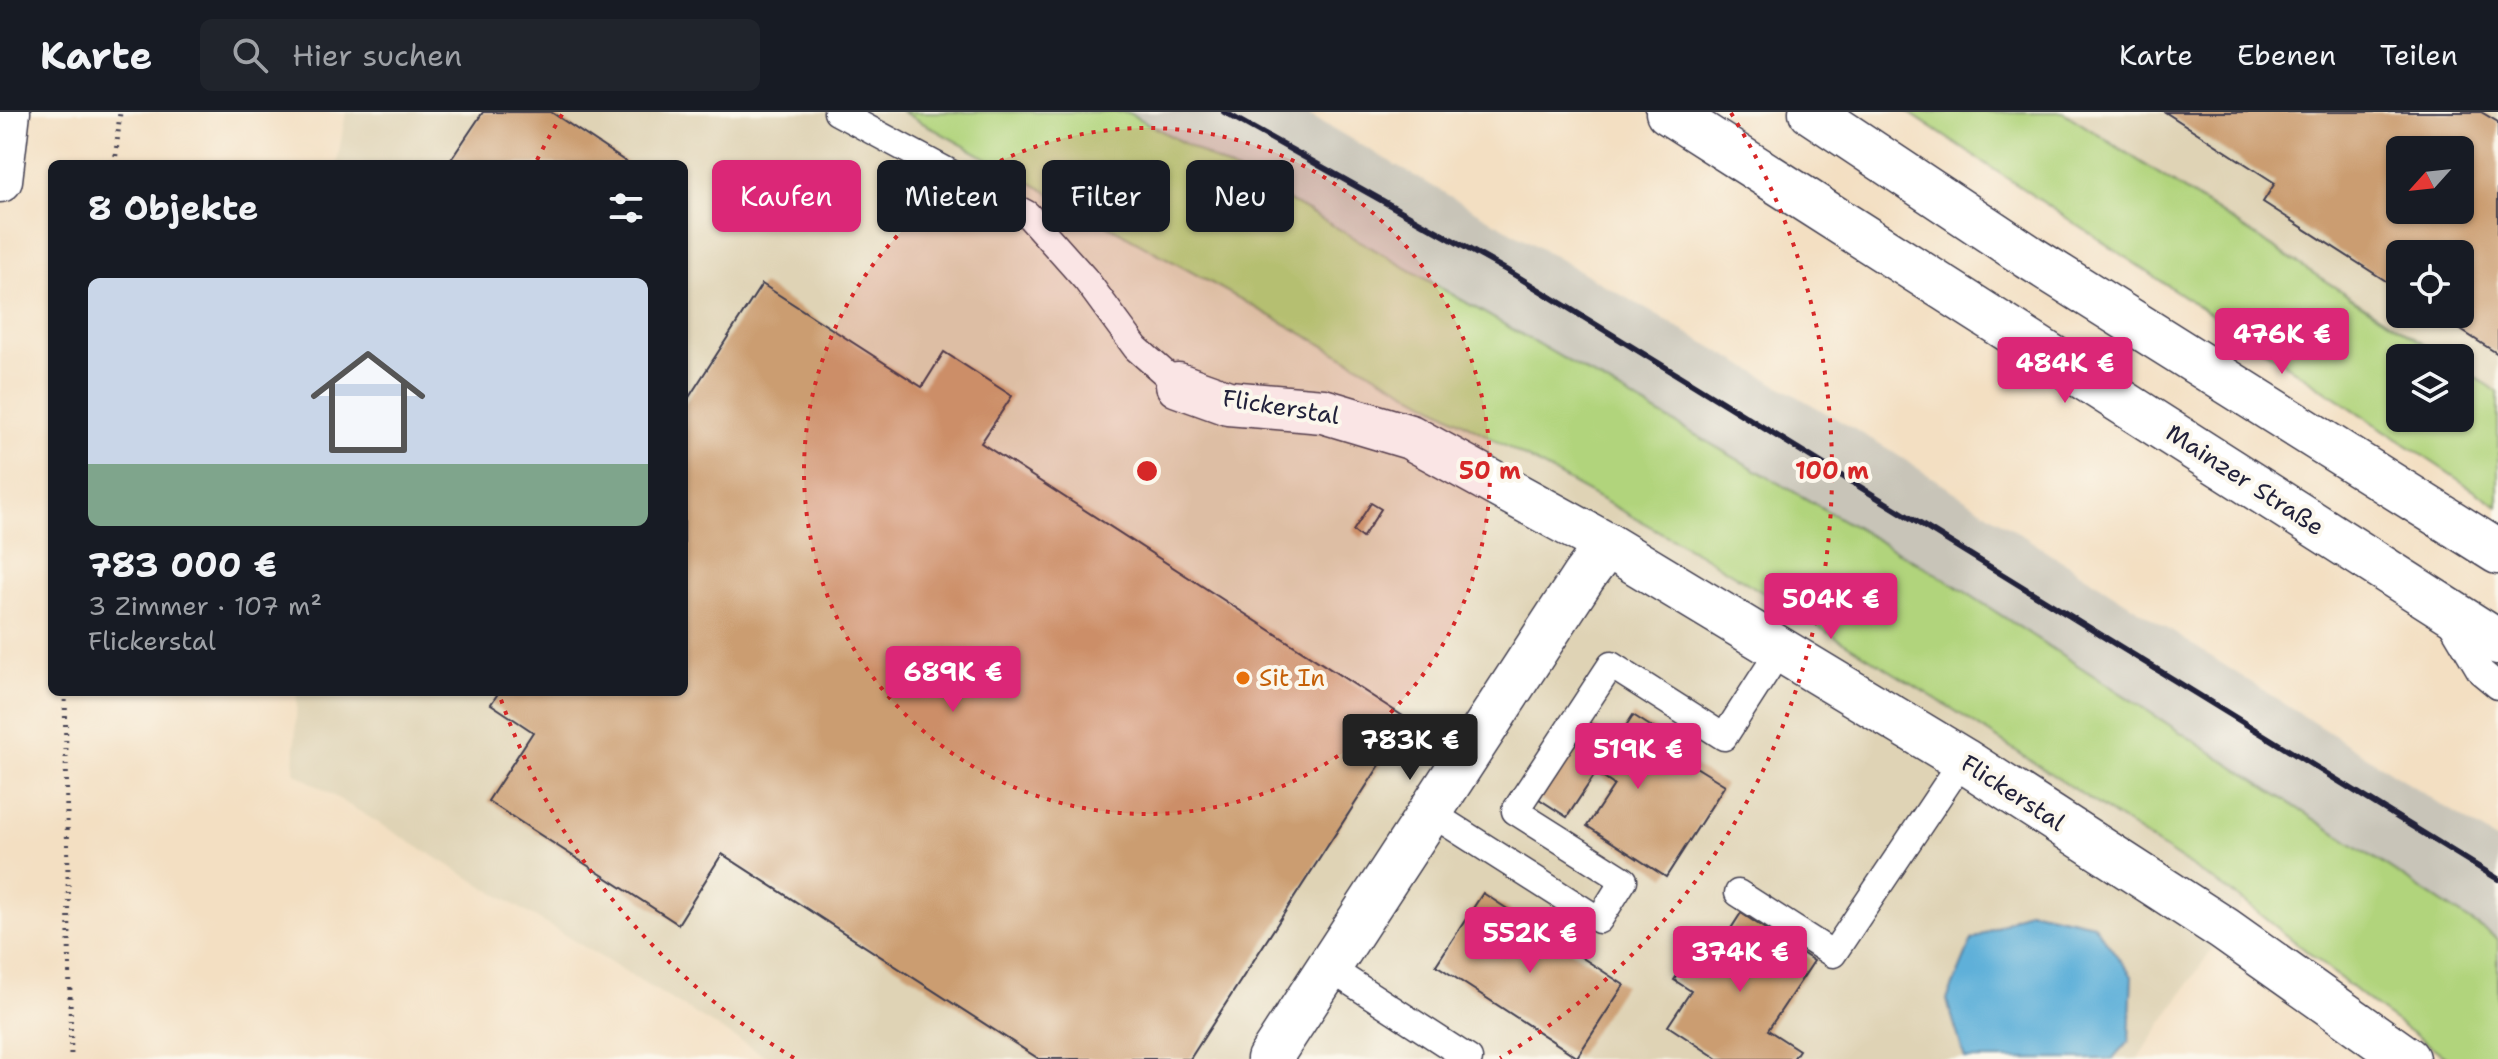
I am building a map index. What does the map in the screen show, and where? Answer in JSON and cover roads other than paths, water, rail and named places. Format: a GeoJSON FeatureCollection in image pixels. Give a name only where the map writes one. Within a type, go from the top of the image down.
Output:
{"type":"FeatureCollection","features":[{"type":"Feature","properties":{"kind":"main road"},"geometry":{"type":"LineString","coordinates":[[0,180],[8,112]]}},
{"type":"Feature","properties":{"kind":"main road","name":"Mainzer Straße"},"geometry":{"type":"LineString","coordinates":[[1668,112],[2498,642]]}},
{"type":"Feature","properties":{"kind":"main road"},"geometry":{"type":"LineString","coordinates":[[1811,112],[2043,265],[2498,552]]}},
{"type":"Feature","properties":{"kind":"main road","name":"Flickerstal"},"geometry":{"type":"LineString","coordinates":[[1178,385],[1228,403],[1323,411],[1410,437],[1607,545],[1963,760],[2224,929],[2407,1059]]}},
{"type":"Feature","properties":{"kind":"main road"},"geometry":{"type":"LineString","coordinates":[[1269,1059],[1607,545]]}},
{"type":"Feature","properties":{"kind":"lane","name":"Flickerstal"},"geometry":{"type":"LineString","coordinates":[[837,112],[1027,214],[1086,280],[1136,348],[1178,385]]}},
{"type":"Feature","properties":{"kind":"lane"},"geometry":{"type":"LineString","coordinates":[[2442,606],[2481,672],[2498,686]]}},
{"type":"Feature","properties":{"kind":"lane"},"geometry":{"type":"LineString","coordinates":[[1431,813],[1599,920],[1624,880],[1515,811],[1611,665],[1724,737],[1780,650]]}},
{"type":"Feature","properties":{"kind":"lane"},"geometry":{"type":"LineString","coordinates":[[1738,893],[1833,954],[1963,760]]}},
{"type":"Feature","properties":{"kind":"lane"},"geometry":{"type":"LineString","coordinates":[[1329,968],[1469,1059]]}},
{"type":"Feature","properties":{"kind":"water"},"geometry":{"type":"Polygon","coordinates":[[[2029,910],[2093,924],[2132,976],[2129,1041],[2113,1059],[1965,1059],[1947,1000],[1972,940],[2029,910]]]}},
{"type":"Feature","properties":{"kind":"railway"},"geometry":{"type":"LineString","coordinates":[[1224,112],[1515,275],[2498,879]]}},
{"type":"Feature","properties":{"kind":"place","name":"Sit In"},"geometry":{"type":"Point","coordinates":[1243,678]}}]}
